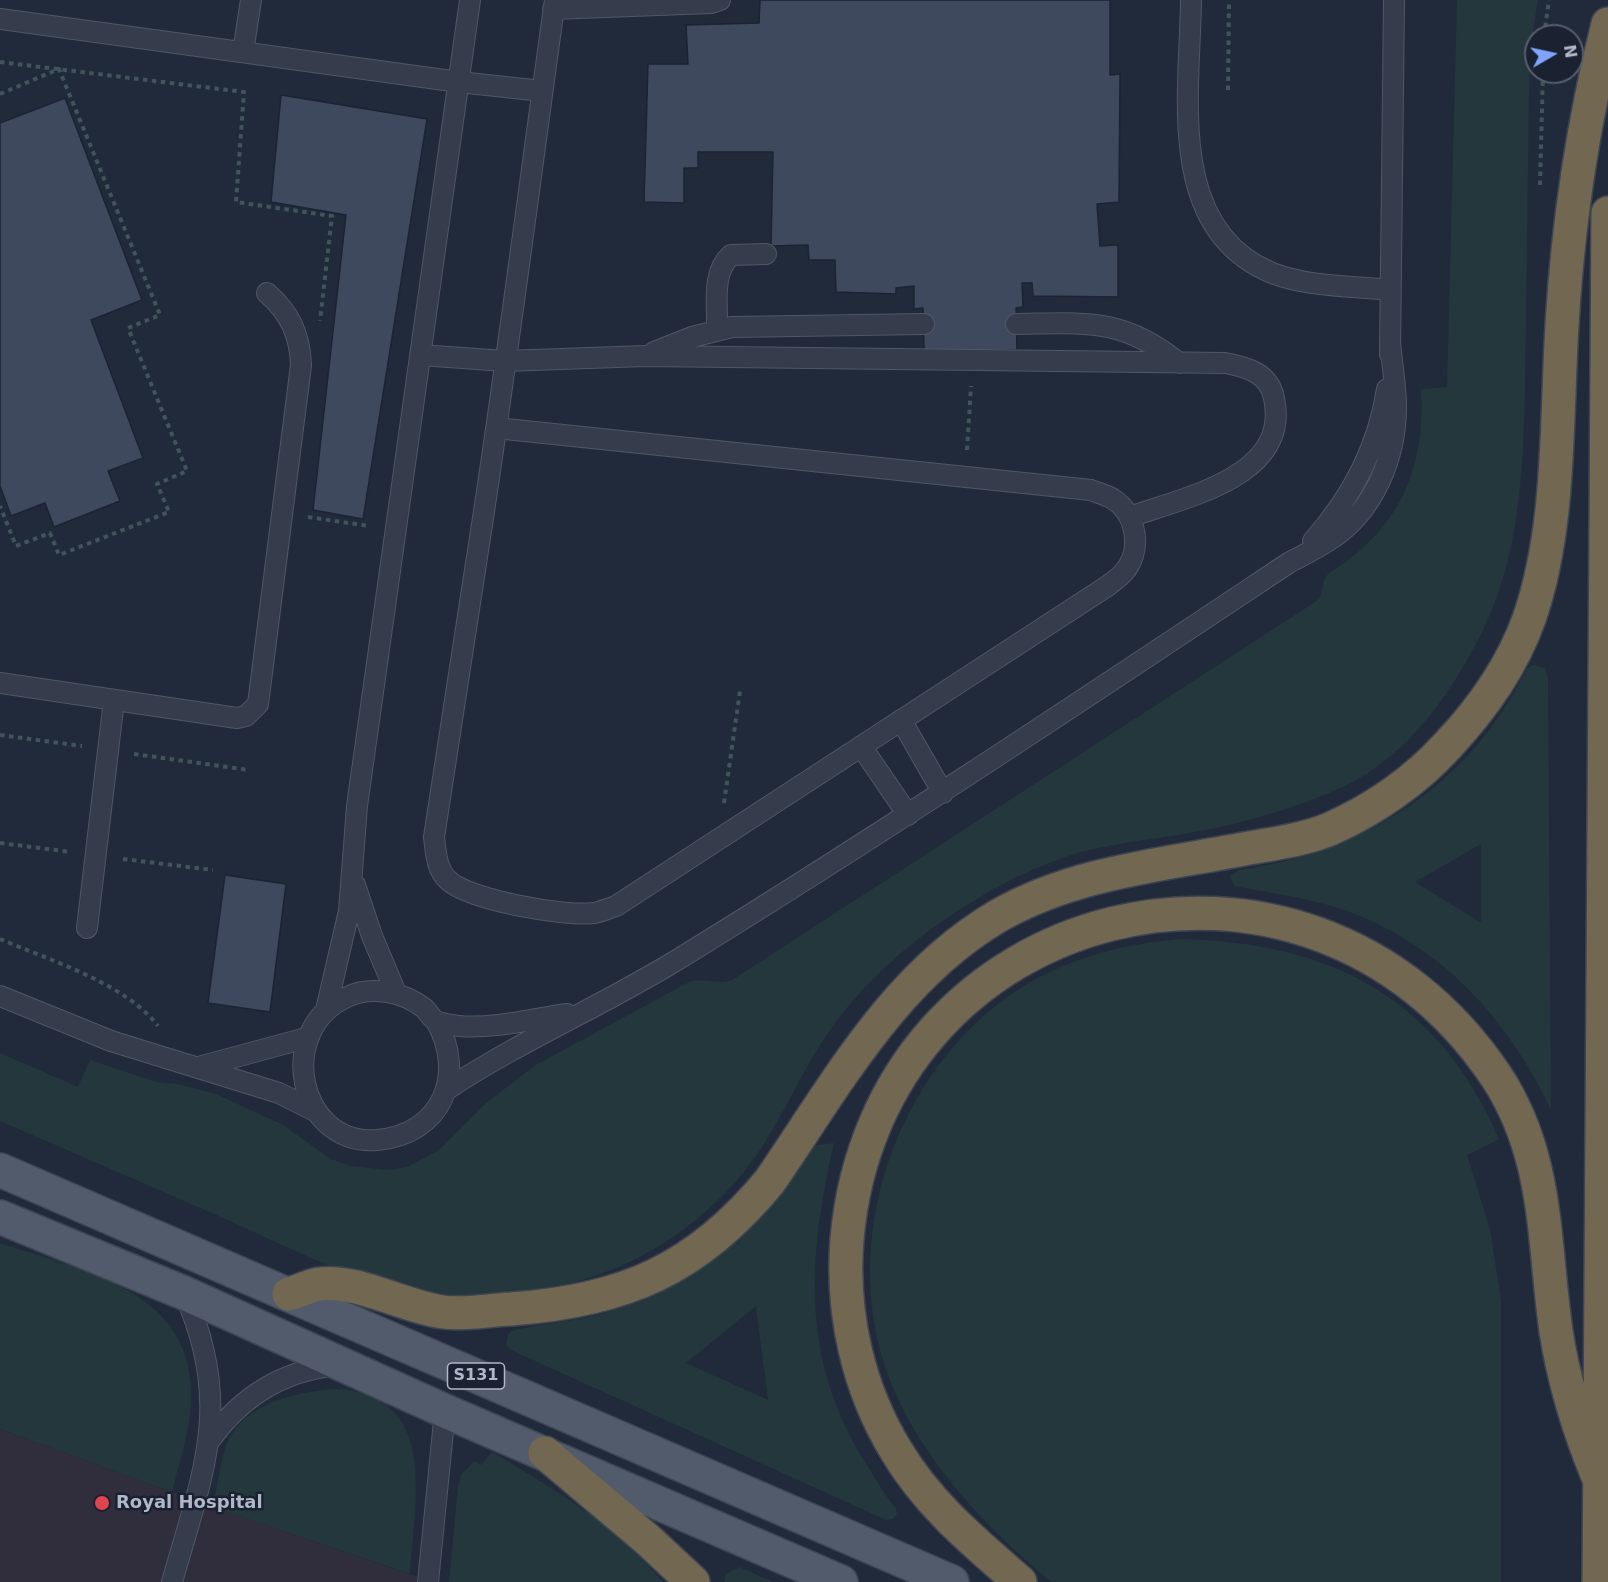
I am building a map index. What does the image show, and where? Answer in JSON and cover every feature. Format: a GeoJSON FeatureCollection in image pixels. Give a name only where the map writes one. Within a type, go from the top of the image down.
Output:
{"type":"FeatureCollection","features":[{"type":"Feature","properties":{"kind":"highway"},"geometry":{"type":"LineString","coordinates":[[289,1294],[317,1284],[344,1285],[444,1312],[580,1302],[643,1282],[700,1250],[749,1206],[770,1181],[880,1019],[934,961],[966,936],[1035,897],[1071,884],[1108,874],[1256,847],[1326,831],[1365,811],[1402,786],[1436,758],[1470,720],[1511,658],[1528,620],[1542,574],[1555,480],[1555,434],[1570,221],[1579,153],[1608,24]]}},
{"type":"Feature","properties":{"kind":"highway"},"geometry":{"type":"LineString","coordinates":[[1599,1582],[1608,213]]}},
{"type":"Feature","properties":{"kind":"highway"},"geometry":{"type":"LineString","coordinates":[[1020,1582],[941,1511],[900,1458],[878,1417],[863,1381],[853,1341],[847,1300],[846,1258],[849,1217],[857,1178],[881,1113],[905,1070],[929,1039],[963,1004],[1018,962],[1062,940],[1126,919],[1165,913],[1203,911],[1242,914],[1316,933],[1352,948],[1393,972],[1447,1017],[1474,1046],[1497,1079],[1517,1114],[1530,1151],[1548,1236],[1562,1367],[1584,1442],[1599,1479]]}},
{"type":"Feature","properties":{"kind":"highway"},"geometry":{"type":"LineString","coordinates":[[545,1453],[648,1540],[693,1582]]}},
{"type":"Feature","properties":{"kind":"main road","name":"S131"},"geometry":{"type":"LineString","coordinates":[[0,1170],[952,1582]]}},
{"type":"Feature","properties":{"kind":"main road","name":"S131"},"geometry":{"type":"LineString","coordinates":[[0,1217],[184,1293],[445,1412],[842,1582]]}},
{"type":"Feature","properties":{"kind":"lane"},"geometry":{"type":"LineString","coordinates":[[243,52],[251,0]]}},
{"type":"Feature","properties":{"kind":"lane"},"geometry":{"type":"LineString","coordinates":[[326,1010],[343,944],[352,877],[357,806],[470,0]]}},
{"type":"Feature","properties":{"kind":"lane"},"geometry":{"type":"LineString","coordinates":[[496,428],[1091,490],[1113,499],[1130,517],[1136,536],[1134,556],[1124,573],[616,906],[594,913],[529,906],[469,894],[447,880],[436,860],[434,837],[496,428],[554,5],[711,3],[720,0]]}},
{"type":"Feature","properties":{"kind":"lane"},"geometry":{"type":"LineString","coordinates":[[1191,0],[1191,166],[1197,193],[1209,219],[1226,241],[1248,260],[1273,273],[1299,280],[1390,290]]}},
{"type":"Feature","properties":{"kind":"lane"},"geometry":{"type":"LineString","coordinates":[[446,1090],[483,1066],[675,962],[908,816],[1290,562],[1334,518],[1366,464],[1384,405],[1390,342],[1394,0]]}},
{"type":"Feature","properties":{"kind":"lane"},"geometry":{"type":"LineString","coordinates":[[0,19],[459,82],[542,91]]}},
{"type":"Feature","properties":{"kind":"lane"},"geometry":{"type":"LineString","coordinates":[[717,331],[718,275],[722,263],[731,255],[766,254]]}},
{"type":"Feature","properties":{"kind":"lane"},"geometry":{"type":"LineString","coordinates":[[0,683],[237,717],[253,711],[261,697],[302,365],[301,352],[293,325],[286,313],[267,293]]}},
{"type":"Feature","properties":{"kind":"lane"},"geometry":{"type":"LineString","coordinates":[[1016,324],[1091,323],[1116,327],[1139,335],[1179,363]]}},
{"type":"Feature","properties":{"kind":"lane"},"geometry":{"type":"LineString","coordinates":[[645,356],[692,337],[748,326],[924,324]]}},
{"type":"Feature","properties":{"kind":"lane"},"geometry":{"type":"LineString","coordinates":[[420,355],[505,361],[645,356],[1225,363],[1246,367],[1261,375],[1273,394],[1277,415],[1272,437],[1249,469],[1228,481],[1130,517]]}},
{"type":"Feature","properties":{"kind":"lane"},"geometry":{"type":"LineString","coordinates":[[87,928],[114,700]]}},
{"type":"Feature","properties":{"kind":"lane"},"geometry":{"type":"LineString","coordinates":[[901,720],[943,793]]}},
{"type":"Feature","properties":{"kind":"lane"},"geometry":{"type":"LineString","coordinates":[[861,746],[908,816]]}},
{"type":"Feature","properties":{"kind":"lane"},"geometry":{"type":"LineString","coordinates":[[352,877],[372,936],[396,993]]}},
{"type":"Feature","properties":{"kind":"lane"},"geometry":{"type":"LineString","coordinates":[[371,991],[396,993],[425,1009],[436,1021],[445,1037],[450,1055],[450,1073],[446,1090],[435,1112],[416,1129],[394,1139],[369,1140],[349,1136],[331,1126],[317,1112],[305,1089],[301,1063],[306,1038],[326,1010],[347,996],[371,991]]}},
{"type":"Feature","properties":{"kind":"lane"},"geometry":{"type":"LineString","coordinates":[[0,996],[111,1041],[279,1093],[317,1112]]}},
{"type":"Feature","properties":{"kind":"lane"},"geometry":{"type":"LineString","coordinates":[[436,1021],[477,1027],[582,1012]]}},
{"type":"Feature","properties":{"kind":"lane"},"geometry":{"type":"LineString","coordinates":[[189,1064],[306,1038]]}},
{"type":"Feature","properties":{"kind":"lane"},"geometry":{"type":"LineString","coordinates":[[172,1582],[210,1440],[212,1415],[208,1365],[203,1340],[184,1293]]}},
{"type":"Feature","properties":{"kind":"lane"},"geometry":{"type":"LineString","coordinates":[[210,1440],[238,1406],[256,1392],[296,1372],[340,1365]]}},
{"type":"Feature","properties":{"kind":"lane"},"geometry":{"type":"LineString","coordinates":[[428,1582],[445,1412]]}},
{"type":"Feature","properties":{"kind":"path"},"geometry":{"type":"LineString","coordinates":[[1228,90],[1230,0]]}},
{"type":"Feature","properties":{"kind":"path"},"geometry":{"type":"LineString","coordinates":[[1546,24],[1549,0]]}},
{"type":"Feature","properties":{"kind":"path"},"geometry":{"type":"LineString","coordinates":[[0,62],[244,92],[236,202],[332,216],[319,332]]}},
{"type":"Feature","properties":{"kind":"path"},"geometry":{"type":"LineString","coordinates":[[0,94],[60,69]]}},
{"type":"Feature","properties":{"kind":"path"},"geometry":{"type":"LineString","coordinates":[[0,506],[15,546],[50,533],[59,555],[169,512],[157,484],[187,471],[128,328],[160,315],[60,69]]}},
{"type":"Feature","properties":{"kind":"path"},"geometry":{"type":"LineString","coordinates":[[1540,186],[1543,84]]}},
{"type":"Feature","properties":{"kind":"path"},"geometry":{"type":"LineString","coordinates":[[966,477],[972,361]]}},
{"type":"Feature","properties":{"kind":"path"},"geometry":{"type":"LineString","coordinates":[[298,516],[396,530]]}},
{"type":"Feature","properties":{"kind":"path"},"geometry":{"type":"LineString","coordinates":[[723,810],[740,691]]}},
{"type":"Feature","properties":{"kind":"path"},"geometry":{"type":"LineString","coordinates":[[0,939],[118,991],[154,1022],[189,1064]]}},
{"type":"Feature","properties":{"kind":"shaded area","name":"Royal Hospital"},"geometry":{"type":"Polygon","coordinates":[[[0,1429],[213,1507],[433,1582],[0,1582],[0,1429]]]}},
{"type":"Feature","properties":{"kind":"green space"},"geometry":{"type":"Polygon","coordinates":[[[1457,0],[1538,0],[1534,24],[1524,24],[1524,84],[1529,84],[1525,388],[1523,452],[1517,515],[1504,576],[1493,606],[1480,636],[1448,691],[1407,741],[1375,768],[1339,789],[1270,814],[1224,826],[1115,845],[1062,858],[987,893],[929,931],[874,978],[838,1019],[817,1049],[764,1144],[720,1198],[666,1242],[636,1259],[604,1273],[536,1290],[469,1295],[436,1294],[403,1289],[354,1275],[306,1256],[0,1121],[0,1053],[78,1087],[90,1060],[156,1082],[178,1084],[216,1094],[283,1125],[331,1159],[350,1166],[389,1170],[407,1167],[438,1151],[485,1104],[534,1066],[689,982],[732,980],[1315,602],[1320,596],[1328,574],[1373,538],[1390,518],[1403,496],[1418,446],[1421,389],[1447,387],[1457,0]]]}},
{"type":"Feature","properties":{"kind":"green space"},"geometry":{"type":"Polygon","coordinates":[[[1534,665],[1545,668],[1548,678],[1551,1110],[1514,1044],[1466,986],[1438,962],[1407,940],[1374,922],[1325,904],[1234,886],[1230,876],[1239,870],[1285,861],[1329,847],[1370,829],[1409,806],[1444,779],[1476,746],[1503,710],[1527,668],[1534,665]],[[1481,844],[1415,882],[1481,922],[1481,844]]]}},
{"type":"Feature","properties":{"kind":"green space"},"geometry":{"type":"Polygon","coordinates":[[[1180,939],[1234,943],[1285,952],[1331,966],[1373,987],[1411,1014],[1445,1048],[1474,1090],[1499,1139],[1467,1155],[1490,1229],[1501,1300],[1501,1582],[1052,1582],[1002,1538],[954,1485],[932,1457],[897,1397],[885,1366],[873,1313],[870,1258],[877,1204],[892,1150],[916,1100],[947,1055],[985,1015],[1029,983],[1065,965],[1102,953],[1140,944],[1180,939]]]}},
{"type":"Feature","properties":{"kind":"green space"},"geometry":{"type":"Polygon","coordinates":[[[834,1143],[825,1185],[815,1267],[815,1306],[820,1345],[829,1384],[844,1423],[865,1462],[896,1508],[897,1514],[893,1519],[886,1520],[511,1350],[506,1345],[511,1331],[597,1315],[663,1290],[693,1273],[746,1229],[791,1176],[810,1146],[834,1143]],[[756,1306],[686,1363],[768,1400],[756,1306]]]}},
{"type":"Feature","properties":{"kind":"green space"},"geometry":{"type":"Polygon","coordinates":[[[0,1243],[99,1276],[129,1291],[155,1310],[175,1334],[188,1364],[191,1402],[186,1436],[172,1492],[0,1429],[0,1243]]]}},
{"type":"Feature","properties":{"kind":"green space"},"geometry":{"type":"Polygon","coordinates":[[[333,1389],[367,1395],[391,1409],[406,1430],[414,1455],[416,1484],[410,1574],[213,1507],[224,1452],[231,1436],[241,1423],[253,1412],[283,1398],[333,1389]]]}},
{"type":"Feature","properties":{"kind":"green space"},"geometry":{"type":"Polygon","coordinates":[[[492,1452],[604,1525],[644,1561],[663,1582],[449,1582],[461,1475],[474,1461],[481,1465],[492,1452]]]}},
{"type":"Feature","properties":{"kind":"green space"},"geometry":{"type":"Polygon","coordinates":[[[739,1567],[774,1582],[724,1582],[726,1574],[739,1567]]]}},
{"type":"Feature","properties":{"kind":"building"},"geometry":{"type":"Polygon","coordinates":[[[760,0],[1110,0],[1110,75],[1120,74],[1119,202],[1097,204],[1100,246],[1118,245],[1118,297],[1033,296],[1032,283],[1022,283],[1023,307],[1016,308],[1017,350],[924,350],[923,308],[914,309],[914,286],[896,288],[896,294],[836,292],[835,260],[809,260],[808,245],[771,246],[773,152],[698,152],[698,168],[684,168],[684,203],[644,202],[648,64],[688,64],[686,25],[759,23],[760,0]]]}},
{"type":"Feature","properties":{"kind":"building"},"geometry":{"type":"Polygon","coordinates":[[[281,95],[427,119],[363,519],[313,510],[346,215],[271,202],[281,95]]]}},
{"type":"Feature","properties":{"kind":"building"},"geometry":{"type":"Polygon","coordinates":[[[65,98],[142,300],[91,320],[143,458],[108,471],[120,501],[54,527],[45,503],[11,516],[0,486],[0,123],[65,98]]]}},
{"type":"Feature","properties":{"kind":"building"},"geometry":{"type":"Polygon","coordinates":[[[225,875],[286,884],[270,1012],[208,1003],[225,875]]]}},
{"type":"Feature","properties":{"kind":"place","name":"Royal Hospital"},"geometry":{"type":"Point","coordinates":[102,1503]}}]}
